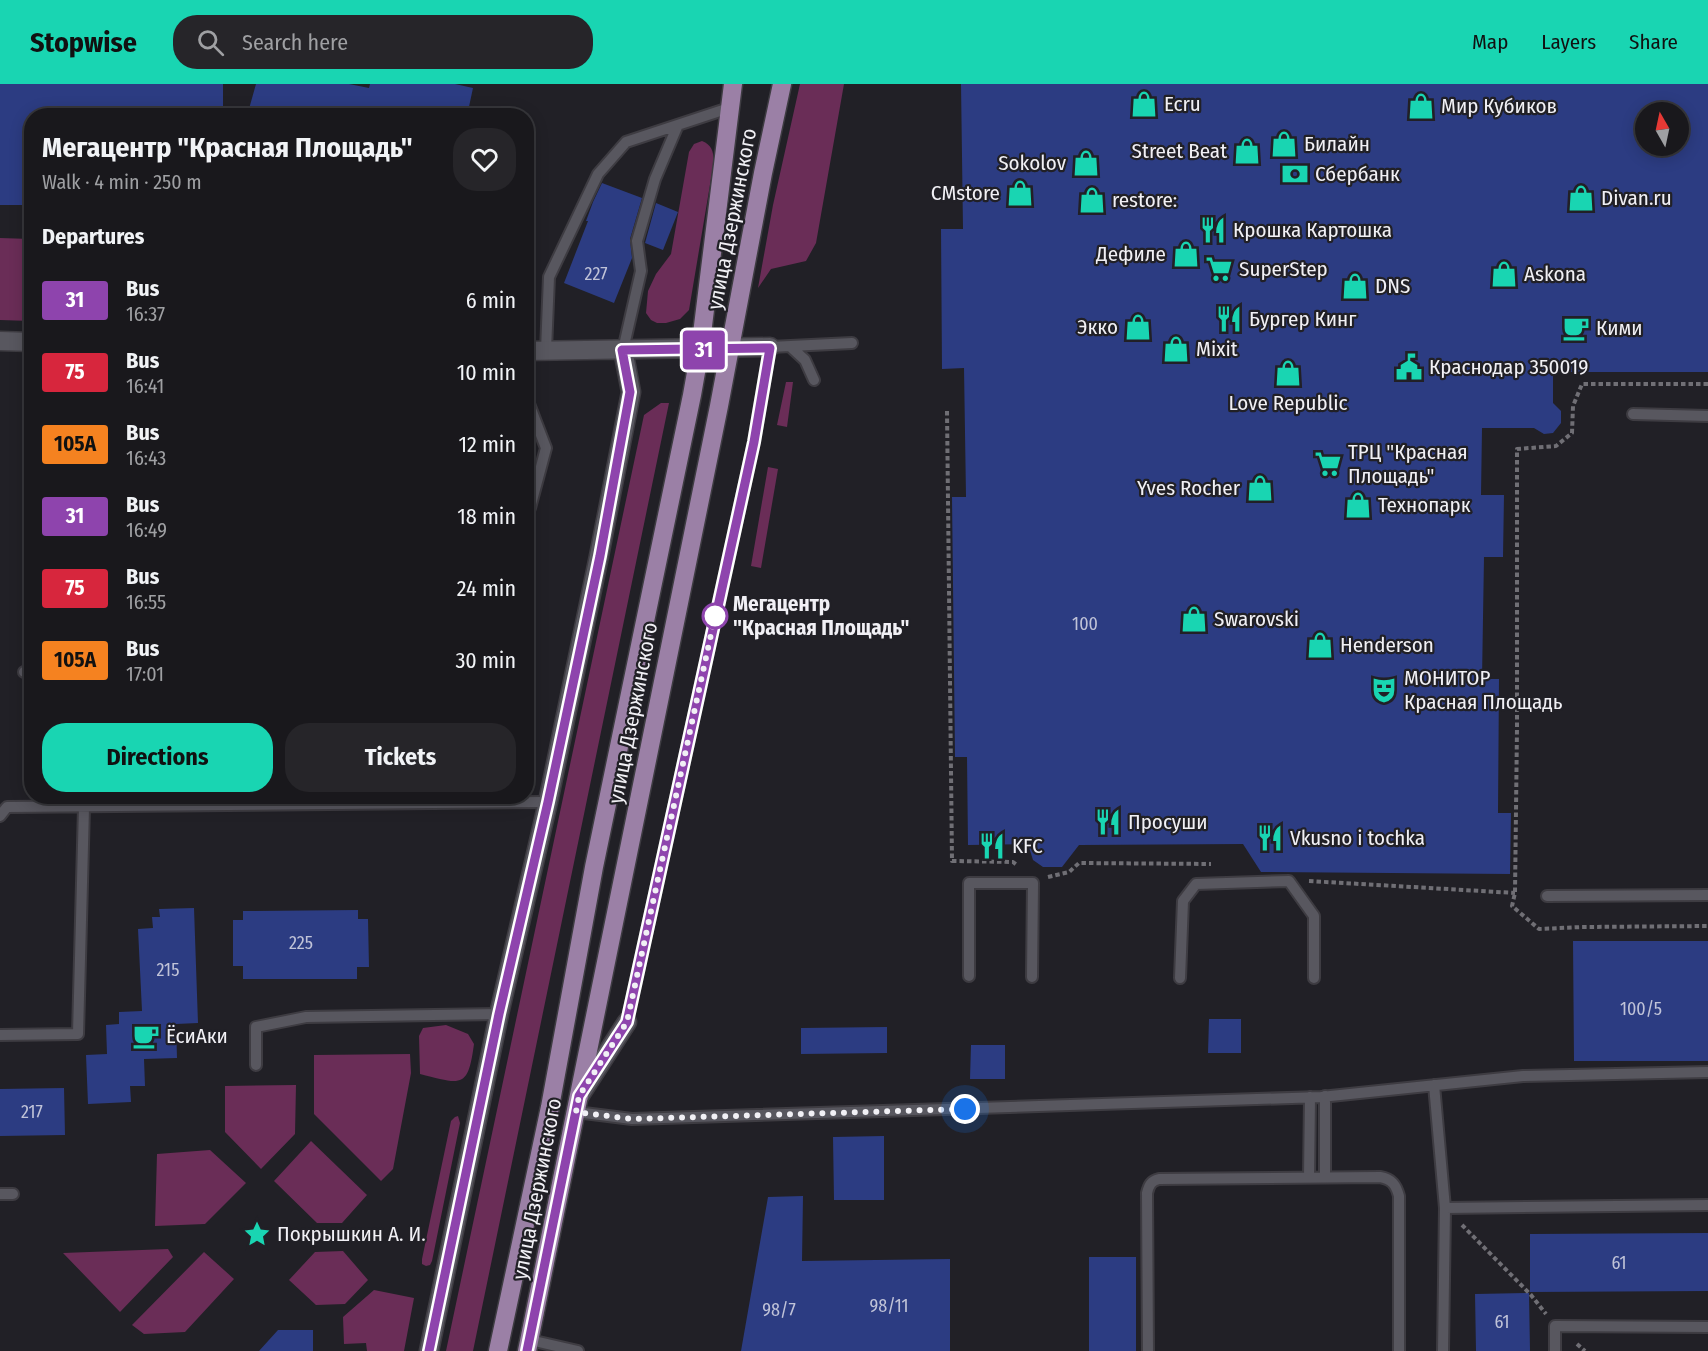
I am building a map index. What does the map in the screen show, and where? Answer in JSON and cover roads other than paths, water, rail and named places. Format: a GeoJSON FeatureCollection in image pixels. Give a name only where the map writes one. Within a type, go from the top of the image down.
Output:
{"type":"FeatureCollection","features":[{"type":"Feature","properties":{"kind":"main road","name":"улица Дзержинского"},"geometry":{"type":"LineString","coordinates":[[498,1351],[550,1107],[594,867],[700,350],[733,84]]}},
{"type":"Feature","properties":{"kind":"main road","name":"улица Дзержинского"},"geometry":{"type":"LineString","coordinates":[[529,1345],[782,84]]}},
{"type":"Feature","properties":{"kind":"street"},"geometry":{"type":"LineString","coordinates":[[0,341],[24,342]]}},
{"type":"Feature","properties":{"kind":"street"},"geometry":{"type":"LineString","coordinates":[[534,351],[770,348]]}},
{"type":"Feature","properties":{"kind":"street"},"geometry":{"type":"LineString","coordinates":[[429,1351],[499,1014],[548,802],[600,556],[630,392],[622,350]]}},
{"type":"Feature","properties":{"kind":"street"},"geometry":{"type":"LineString","coordinates":[[577,1104],[627,1022]]}},
{"type":"Feature","properties":{"kind":"lane"},"geometry":{"type":"LineString","coordinates":[[546,350],[549,277],[598,174],[626,142],[729,108]]}},
{"type":"Feature","properties":{"kind":"lane"},"geometry":{"type":"LineString","coordinates":[[622,350],[641,271],[638,241],[655,179],[677,127]]}},
{"type":"Feature","properties":{"kind":"lane"},"geometry":{"type":"LineString","coordinates":[[627,1022],[754,442],[770,348],[852,343]]}},
{"type":"Feature","properties":{"kind":"lane"},"geometry":{"type":"LineString","coordinates":[[792,348],[805,360],[814,380]]}},
{"type":"Feature","properties":{"kind":"lane"},"geometry":{"type":"LineString","coordinates":[[1633,414],[1708,416]]}},
{"type":"Feature","properties":{"kind":"lane"},"geometry":{"type":"LineString","coordinates":[[534,417],[546,448],[534,493]]}},
{"type":"Feature","properties":{"kind":"lane"},"geometry":{"type":"LineString","coordinates":[[534,802],[548,802]]}},
{"type":"Feature","properties":{"kind":"lane"},"geometry":{"type":"LineString","coordinates":[[0,816],[7,807],[205,804]]}},
{"type":"Feature","properties":{"kind":"lane"},"geometry":{"type":"LineString","coordinates":[[0,1035],[78,1034],[84,807]]}},
{"type":"Feature","properties":{"kind":"lane"},"geometry":{"type":"LineString","coordinates":[[1180,978],[1183,901],[1196,884],[1288,881],[1314,916],[1314,978]]}},
{"type":"Feature","properties":{"kind":"lane"},"geometry":{"type":"LineString","coordinates":[[969,976],[969,883],[1033,883],[1032,977]]}},
{"type":"Feature","properties":{"kind":"lane"},"geometry":{"type":"LineString","coordinates":[[1547,896],[1708,895]]}},
{"type":"Feature","properties":{"kind":"lane"},"geometry":{"type":"LineString","coordinates":[[256,1065],[256,1027],[283,1020],[306,1017],[499,1014]]}},
{"type":"Feature","properties":{"kind":"lane"},"geometry":{"type":"LineString","coordinates":[[577,1104],[632,1119],[1310,1097],[1523,1076],[1708,1072]]}},
{"type":"Feature","properties":{"kind":"lane"},"geometry":{"type":"LineString","coordinates":[[1434,1085],[1444,1208],[1443,1351]]}},
{"type":"Feature","properties":{"kind":"lane"},"geometry":{"type":"LineString","coordinates":[[1325,1096],[1325,1177]]}},
{"type":"Feature","properties":{"kind":"lane"},"geometry":{"type":"LineString","coordinates":[[1309,1177],[1310,1097]]}},
{"type":"Feature","properties":{"kind":"lane"},"geometry":{"type":"LineString","coordinates":[[1148,1351],[1146,1193],[1153,1180],[1325,1177],[1388,1178],[1397,1189],[1399,1196],[1399,1351]]}},
{"type":"Feature","properties":{"kind":"lane"},"geometry":{"type":"LineString","coordinates":[[0,1194],[13,1194]]}},
{"type":"Feature","properties":{"kind":"lane"},"geometry":{"type":"LineString","coordinates":[[1444,1208],[1708,1205]]}},
{"type":"Feature","properties":{"kind":"lane"},"geometry":{"type":"LineString","coordinates":[[1555,1351],[1555,1326],[1708,1327]]}},
{"type":"Feature","properties":{"kind":"lane"},"geometry":{"type":"LineString","coordinates":[[529,1345],[578,1351]]}},
{"type":"Feature","properties":{"kind":"place","name":"Ecru"},"geometry":{"type":"Point","coordinates":[1144,104]}},
{"type":"Feature","properties":{"kind":"place","name":"Мир Кубиков"},"geometry":{"type":"Point","coordinates":[1421,106]}},
{"type":"Feature","properties":{"kind":"place","name":"Билайн"},"geometry":{"type":"Point","coordinates":[1284,144]}},
{"type":"Feature","properties":{"kind":"place","name":"Street Beat"},"geometry":{"type":"Point","coordinates":[1247,151]}},
{"type":"Feature","properties":{"kind":"place","name":"Sokolov"},"geometry":{"type":"Point","coordinates":[1086,163]}},
{"type":"Feature","properties":{"kind":"place","name":"Сбербанк"},"geometry":{"type":"Point","coordinates":[1295,174]}},
{"type":"Feature","properties":{"kind":"place","name":"CMstore"},"geometry":{"type":"Point","coordinates":[1020,193]}},
{"type":"Feature","properties":{"kind":"place","name":"Divan.ru"},"geometry":{"type":"Point","coordinates":[1581,198]}},
{"type":"Feature","properties":{"kind":"place","name":"restore:"},"geometry":{"type":"Point","coordinates":[1092,200]}},
{"type":"Feature","properties":{"kind":"place","name":"Крошка Картошка"},"geometry":{"type":"Point","coordinates":[1213,230]}},
{"type":"Feature","properties":{"kind":"place","name":"Дефиле"},"geometry":{"type":"Point","coordinates":[1186,254]}},
{"type":"Feature","properties":{"kind":"place","name":"SuperStep"},"geometry":{"type":"Point","coordinates":[1219,269]}},
{"type":"Feature","properties":{"kind":"place","name":"Askona"},"geometry":{"type":"Point","coordinates":[1504,274]}},
{"type":"Feature","properties":{"kind":"place","name":"DNS"},"geometry":{"type":"Point","coordinates":[1355,286]}},
{"type":"Feature","properties":{"kind":"place","name":"Бургер Кинг"},"geometry":{"type":"Point","coordinates":[1229,319]}},
{"type":"Feature","properties":{"kind":"place","name":"Экко"},"geometry":{"type":"Point","coordinates":[1138,327]}},
{"type":"Feature","properties":{"kind":"place","name":"Кими"},"geometry":{"type":"Point","coordinates":[1576,328]}},
{"type":"Feature","properties":{"kind":"place","name":"Mixit"},"geometry":{"type":"Point","coordinates":[1176,349]}},
{"type":"Feature","properties":{"kind":"place","name":"Краснодар 350019"},"geometry":{"type":"Point","coordinates":[1409,367]}},
{"type":"Feature","properties":{"kind":"place","name":"Love Republic"},"geometry":{"type":"Point","coordinates":[1288,373]}},
{"type":"Feature","properties":{"kind":"place","name":"ТРЦ \"Красная Площадь\""},"geometry":{"type":"Point","coordinates":[1328,464]}},
{"type":"Feature","properties":{"kind":"place","name":"Yves Rocher"},"geometry":{"type":"Point","coordinates":[1260,488]}},
{"type":"Feature","properties":{"kind":"place","name":"Технопарк"},"geometry":{"type":"Point","coordinates":[1358,505]}},
{"type":"Feature","properties":{"kind":"place","name":"Мегацентр \"Красная Площадь\""},"geometry":{"type":"Point","coordinates":[715,616]}},
{"type":"Feature","properties":{"kind":"place","name":"Swarovski"},"geometry":{"type":"Point","coordinates":[1194,619]}},
{"type":"Feature","properties":{"kind":"place","name":"Henderson"},"geometry":{"type":"Point","coordinates":[1320,645]}},
{"type":"Feature","properties":{"kind":"place","name":"МОНИТОР Красная Площадь"},"geometry":{"type":"Point","coordinates":[1384,690]}},
{"type":"Feature","properties":{"kind":"place","name":"Просуши"},"geometry":{"type":"Point","coordinates":[1108,822]}},
{"type":"Feature","properties":{"kind":"place","name":"Vkusno i tochka"},"geometry":{"type":"Point","coordinates":[1270,838]}},
{"type":"Feature","properties":{"kind":"place","name":"KFC"},"geometry":{"type":"Point","coordinates":[992,846]}},
{"type":"Feature","properties":{"kind":"place","name":"ЁсиАки"},"geometry":{"type":"Point","coordinates":[146,1036]}},
{"type":"Feature","properties":{"kind":"place","name":"Покрышкин А. И."},"geometry":{"type":"Point","coordinates":[257,1234]}}]}
